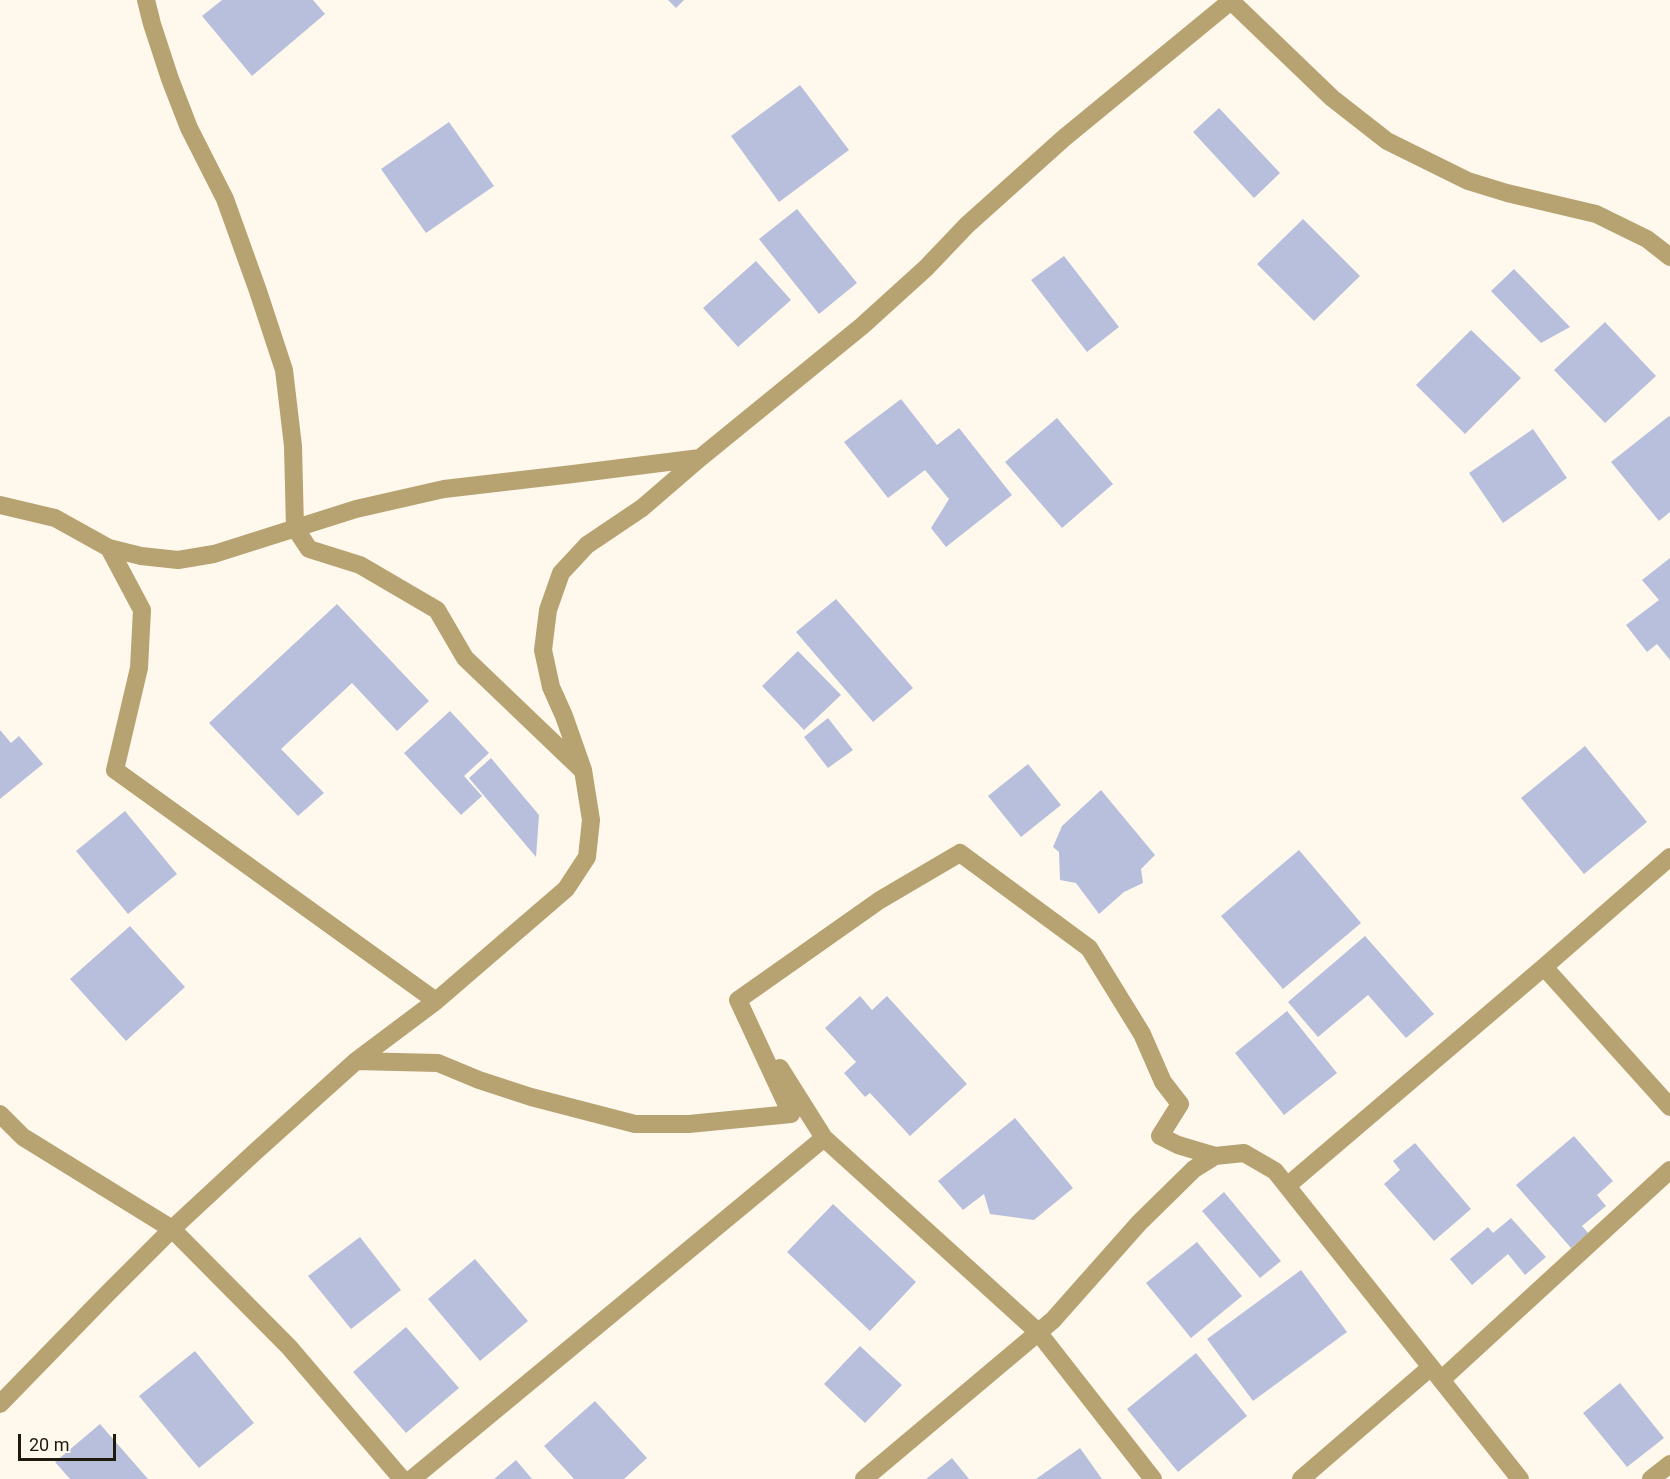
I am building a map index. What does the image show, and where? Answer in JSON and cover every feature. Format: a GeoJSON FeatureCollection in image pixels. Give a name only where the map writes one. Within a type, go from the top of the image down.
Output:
{"type":"FeatureCollection","features":[{"type":"Feature","properties":{"kind":"street"},"geometry":{"type":"LineString","coordinates":[[146,0],[170,79],[189,128],[225,199],[284,370],[293,446],[295,528],[309,549],[360,565],[437,610],[465,658],[583,770]]}},
{"type":"Feature","properties":{"kind":"street"},"geometry":{"type":"LineString","coordinates":[[0,1404],[172,1229],[255,1152],[356,1061],[436,1000],[566,889],[587,857],[591,820],[583,770],[564,716],[550,687],[543,650],[548,610],[561,573],[587,544],[642,508],[862,326],[926,268],[967,225],[1055,146],[1231,0],[1332,98],[1387,141],[1468,181],[1507,193],[1596,214],[1647,239],[1670,257]]}},
{"type":"Feature","properties":{"kind":"street"},"geometry":{"type":"LineString","coordinates":[[0,505],[55,518],[109,548],[141,556],[178,560],[214,554],[356,509],[444,489],[700,458]]}},
{"type":"Feature","properties":{"kind":"street"},"geometry":{"type":"LineString","coordinates":[[109,548],[142,610],[139,668],[115,770],[436,1000]]}},
{"type":"Feature","properties":{"kind":"street"},"geometry":{"type":"LineString","coordinates":[[738,1000],[879,900],[960,853],[1089,948],[1142,1034],[1163,1082],[1180,1104],[1160,1136],[1178,1145],[1215,1156],[1244,1153],[1275,1171],[1520,1479]]}},
{"type":"Feature","properties":{"kind":"street"},"geometry":{"type":"LineString","coordinates":[[1287,1186],[1670,857]]}},
{"type":"Feature","properties":{"kind":"street"},"geometry":{"type":"LineString","coordinates":[[1544,967],[1670,1107]]}},
{"type":"Feature","properties":{"kind":"street"},"geometry":{"type":"LineString","coordinates":[[356,1061],[438,1064],[531,1097],[635,1124],[699,1124],[791,1114],[738,1000]]}},
{"type":"Feature","properties":{"kind":"street"},"geometry":{"type":"LineString","coordinates":[[738,1000],[824,1138],[1038,1332],[1153,1479]]}},
{"type":"Feature","properties":{"kind":"street"},"geometry":{"type":"LineString","coordinates":[[0,1114],[23,1137],[172,1229],[289,1347],[402,1479]]}},
{"type":"Feature","properties":{"kind":"street"},"geometry":{"type":"LineString","coordinates":[[412,1479],[824,1138]]}},
{"type":"Feature","properties":{"kind":"street"},"geometry":{"type":"LineString","coordinates":[[864,1479],[1053,1320],[1138,1223],[1194,1169],[1215,1156]]}},
{"type":"Feature","properties":{"kind":"street"},"geometry":{"type":"LineString","coordinates":[[1301,1479],[1436,1373],[1670,1170]]}},
{"type":"Feature","properties":{"kind":"street"},"geometry":{"type":"LineString","coordinates":[[1651,1479],[1670,1464]]}},
{"type":"Feature","properties":{"kind":"building"},"geometry":{"type":"Polygon","coordinates":[[[222,0],[313,0],[325,14],[252,76],[202,16],[222,0]]]}},
{"type":"Feature","properties":{"kind":"building"},"geometry":{"type":"Polygon","coordinates":[[[668,0],[684,0],[676,8],[668,0]]]}},
{"type":"Feature","properties":{"kind":"building"},"geometry":{"type":"Polygon","coordinates":[[[800,85],[849,150],[779,202],[731,136],[800,85]]]}},
{"type":"Feature","properties":{"kind":"building"},"geometry":{"type":"Polygon","coordinates":[[[1219,108],[1280,173],[1254,198],[1193,132],[1219,108]]]}},
{"type":"Feature","properties":{"kind":"building"},"geometry":{"type":"Polygon","coordinates":[[[449,122],[494,186],[426,233],[381,169],[449,122]]]}},
{"type":"Feature","properties":{"kind":"building"},"geometry":{"type":"Polygon","coordinates":[[[797,209],[857,283],[819,314],[759,239],[797,209]]]}},
{"type":"Feature","properties":{"kind":"building"},"geometry":{"type":"Polygon","coordinates":[[[1303,219],[1360,276],[1314,321],[1257,264],[1303,219]]]}},
{"type":"Feature","properties":{"kind":"building"},"geometry":{"type":"Polygon","coordinates":[[[1064,256],[1119,327],[1087,352],[1031,280],[1064,256]]]}},
{"type":"Feature","properties":{"kind":"building"},"geometry":{"type":"Polygon","coordinates":[[[756,261],[791,300],[738,347],[703,308],[756,261]]]}},
{"type":"Feature","properties":{"kind":"building"},"geometry":{"type":"Polygon","coordinates":[[[1514,269],[1570,327],[1541,343],[1491,291],[1514,269]]]}},
{"type":"Feature","properties":{"kind":"building"},"geometry":{"type":"Polygon","coordinates":[[[1605,322],[1656,376],[1605,423],[1554,370],[1605,322]]]}},
{"type":"Feature","properties":{"kind":"building"},"geometry":{"type":"Polygon","coordinates":[[[1471,330],[1521,378],[1465,434],[1416,385],[1471,330]]]}},
{"type":"Feature","properties":{"kind":"building"},"geometry":{"type":"Polygon","coordinates":[[[901,399],[937,445],[959,428],[1012,495],[946,547],[931,528],[949,499],[925,470],[888,498],[844,442],[901,399]]]}},
{"type":"Feature","properties":{"kind":"building"},"geometry":{"type":"Polygon","coordinates":[[[1669,416],[1670,512],[1659,521],[1611,462],[1669,416]]]}},
{"type":"Feature","properties":{"kind":"building"},"geometry":{"type":"Polygon","coordinates":[[[1057,418],[1113,484],[1062,528],[1005,462],[1057,418]]]}},
{"type":"Feature","properties":{"kind":"building"},"geometry":{"type":"Polygon","coordinates":[[[1533,429],[1567,478],[1503,523],[1469,473],[1533,429]]]}},
{"type":"Feature","properties":{"kind":"building"},"geometry":{"type":"Polygon","coordinates":[[[1670,558],[1670,660],[1657,644],[1647,652],[1626,625],[1659,600],[1642,580],[1670,558]]]}},
{"type":"Feature","properties":{"kind":"building"},"geometry":{"type":"Polygon","coordinates":[[[836,599],[913,688],[873,722],[796,632],[836,599]]]}},
{"type":"Feature","properties":{"kind":"building"},"geometry":{"type":"Polygon","coordinates":[[[337,604],[429,701],[397,731],[352,683],[281,749],[324,793],[298,816],[209,723],[337,604]]]}},
{"type":"Feature","properties":{"kind":"building"},"geometry":{"type":"Polygon","coordinates":[[[798,651],[841,695],[804,730],[762,686],[798,651]]]}},
{"type":"Feature","properties":{"kind":"building"},"geometry":{"type":"Polygon","coordinates":[[[450,711],[489,753],[464,776],[482,796],[461,815],[404,753],[450,711]]]}},
{"type":"Feature","properties":{"kind":"building"},"geometry":{"type":"Polygon","coordinates":[[[828,718],[853,750],[828,768],[804,737],[828,718]]]}},
{"type":"Feature","properties":{"kind":"building"},"geometry":{"type":"Polygon","coordinates":[[[0,730],[11,743],[19,736],[43,764],[0,799],[0,730]]]}},
{"type":"Feature","properties":{"kind":"building"},"geometry":{"type":"Polygon","coordinates":[[[1585,746],[1647,822],[1584,874],[1521,798],[1585,746]]]}},
{"type":"Feature","properties":{"kind":"building"},"geometry":{"type":"Polygon","coordinates":[[[491,758],[539,815],[536,857],[469,778],[491,758]]]}},
{"type":"Feature","properties":{"kind":"building"},"geometry":{"type":"Polygon","coordinates":[[[1028,764],[1061,805],[1021,837],[988,796],[1028,764]]]}},
{"type":"Feature","properties":{"kind":"building"},"geometry":{"type":"Polygon","coordinates":[[[1101,790],[1155,855],[1141,869],[1143,883],[1124,892],[1099,914],[1076,883],[1060,880],[1059,852],[1053,847],[1062,826],[1101,790]]]}},
{"type":"Feature","properties":{"kind":"building"},"geometry":{"type":"Polygon","coordinates":[[[125,811],[177,874],[128,914],[76,851],[125,811]]]}},
{"type":"Feature","properties":{"kind":"building"},"geometry":{"type":"Polygon","coordinates":[[[1299,850],[1361,923],[1283,989],[1221,916],[1299,850]]]}},
{"type":"Feature","properties":{"kind":"building"},"geometry":{"type":"Polygon","coordinates":[[[130,926],[185,987],[126,1041],[70,979],[130,926]]]}},
{"type":"Feature","properties":{"kind":"building"},"geometry":{"type":"Polygon","coordinates":[[[1365,936],[1434,1014],[1406,1038],[1368,995],[1318,1037],[1288,1002],[1365,936]]]}},
{"type":"Feature","properties":{"kind":"building"},"geometry":{"type":"Polygon","coordinates":[[[860,996],[872,1010],[887,996],[967,1084],[910,1136],[870,1093],[865,1097],[844,1073],[856,1062],[825,1028],[860,996]]]}},
{"type":"Feature","properties":{"kind":"building"},"geometry":{"type":"Polygon","coordinates":[[[1287,1011],[1337,1073],[1284,1115],[1235,1053],[1287,1011]]]}},
{"type":"Feature","properties":{"kind":"building"},"geometry":{"type":"Polygon","coordinates":[[[1015,1118],[1073,1188],[1034,1220],[990,1214],[984,1194],[963,1210],[938,1181],[1015,1118]]]}},
{"type":"Feature","properties":{"kind":"building"},"geometry":{"type":"Polygon","coordinates":[[[1574,1136],[1613,1181],[1597,1195],[1606,1206],[1582,1226],[1588,1233],[1571,1248],[1516,1185],[1574,1136]]]}},
{"type":"Feature","properties":{"kind":"building"},"geometry":{"type":"Polygon","coordinates":[[[1415,1143],[1471,1209],[1434,1241],[1384,1184],[1400,1170],[1393,1161],[1415,1143]]]}},
{"type":"Feature","properties":{"kind":"building"},"geometry":{"type":"Polygon","coordinates":[[[1224,1192],[1281,1261],[1260,1278],[1202,1211],[1224,1192]]]}},
{"type":"Feature","properties":{"kind":"building"},"geometry":{"type":"Polygon","coordinates":[[[833,1204],[916,1282],[870,1331],[787,1252],[833,1204]]]}},
{"type":"Feature","properties":{"kind":"building"},"geometry":{"type":"Polygon","coordinates":[[[1511,1218],[1546,1257],[1525,1275],[1508,1254],[1472,1285],[1450,1259],[1488,1227],[1493,1233],[1511,1218]]]}},
{"type":"Feature","properties":{"kind":"building"},"geometry":{"type":"Polygon","coordinates":[[[360,1237],[401,1290],[351,1329],[308,1276],[360,1237]]]}},
{"type":"Feature","properties":{"kind":"building"},"geometry":{"type":"Polygon","coordinates":[[[1197,1242],[1242,1296],[1191,1338],[1146,1283],[1197,1242]]]}},
{"type":"Feature","properties":{"kind":"building"},"geometry":{"type":"Polygon","coordinates":[[[475,1259],[528,1321],[480,1361],[428,1299],[475,1259]]]}},
{"type":"Feature","properties":{"kind":"building"},"geometry":{"type":"Polygon","coordinates":[[[1301,1270],[1347,1332],[1253,1401],[1207,1339],[1301,1270]]]}},
{"type":"Feature","properties":{"kind":"building"},"geometry":{"type":"Polygon","coordinates":[[[406,1327],[459,1388],[406,1433],[353,1372],[406,1327]]]}},
{"type":"Feature","properties":{"kind":"building"},"geometry":{"type":"Polygon","coordinates":[[[860,1346],[902,1385],[865,1423],[824,1384],[860,1346]]]}},
{"type":"Feature","properties":{"kind":"building"},"geometry":{"type":"Polygon","coordinates":[[[195,1351],[254,1423],[199,1468],[139,1396],[195,1351]]]}},
{"type":"Feature","properties":{"kind":"building"},"geometry":{"type":"Polygon","coordinates":[[[1196,1353],[1247,1416],[1178,1472],[1127,1409],[1196,1353]]]}},
{"type":"Feature","properties":{"kind":"building"},"geometry":{"type":"Polygon","coordinates":[[[1620,1383],[1664,1438],[1627,1467],[1583,1413],[1620,1383]]]}},
{"type":"Feature","properties":{"kind":"building"},"geometry":{"type":"Polygon","coordinates":[[[595,1401],[647,1458],[624,1479],[574,1479],[544,1446],[595,1401]]]}},
{"type":"Feature","properties":{"kind":"building"},"geometry":{"type":"Polygon","coordinates":[[[100,1424],[148,1479],[70,1479],[55,1462],[100,1424]]]}},
{"type":"Feature","properties":{"kind":"building"},"geometry":{"type":"Polygon","coordinates":[[[1080,1448],[1102,1479],[1036,1479],[1080,1448]]]}},
{"type":"Feature","properties":{"kind":"building"},"geometry":{"type":"Polygon","coordinates":[[[952,1458],[969,1479],[926,1479],[952,1458]]]}},
{"type":"Feature","properties":{"kind":"building"},"geometry":{"type":"Polygon","coordinates":[[[516,1460],[532,1479],[494,1479],[516,1460]]]}}]}
